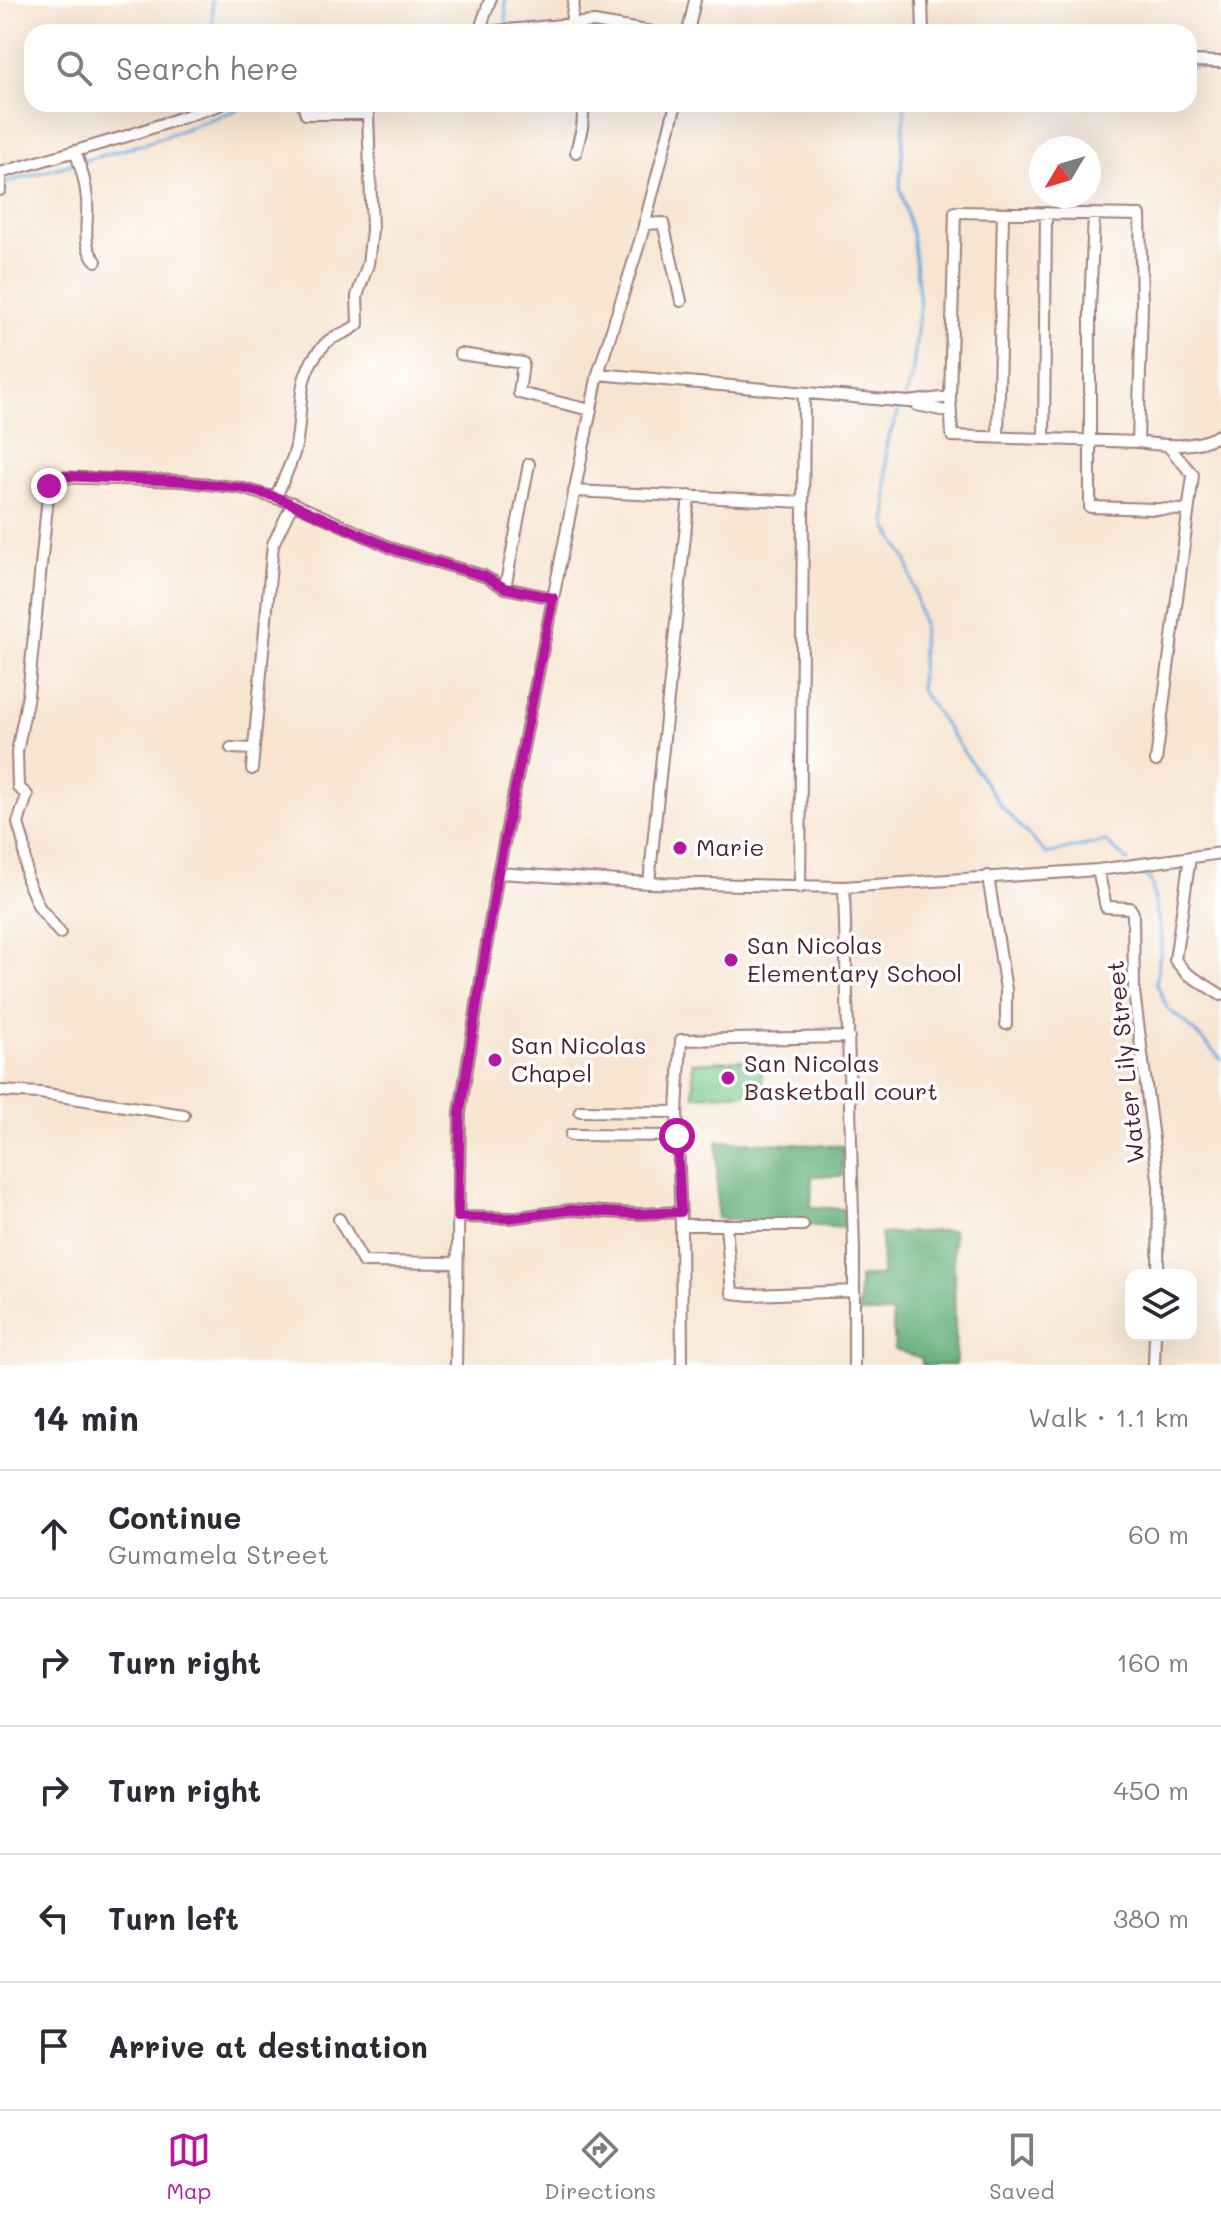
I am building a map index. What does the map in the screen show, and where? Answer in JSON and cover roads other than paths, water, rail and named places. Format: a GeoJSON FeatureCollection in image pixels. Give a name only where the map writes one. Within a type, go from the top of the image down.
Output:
{"type":"FeatureCollection","features":[{"type":"Feature","properties":{"kind":"street"},"geometry":{"type":"LineString","coordinates":[[484,24],[490,0]]}},
{"type":"Feature","properties":{"kind":"street"},"geometry":{"type":"LineString","coordinates":[[571,23],[574,0]]}},
{"type":"Feature","properties":{"kind":"street"},"geometry":{"type":"LineString","coordinates":[[690,24],[695,0]]}},
{"type":"Feature","properties":{"kind":"street"},"geometry":{"type":"LineString","coordinates":[[922,0],[923,24]]}},
{"type":"Feature","properties":{"kind":"street"},"geometry":{"type":"LineString","coordinates":[[561,24],[576,24]]}},
{"type":"Feature","properties":{"kind":"street"},"geometry":{"type":"LineString","coordinates":[[1197,61],[1221,62]]}},
{"type":"Feature","properties":{"kind":"street"},"geometry":{"type":"LineString","coordinates":[[0,190],[0,176],[195,112]]}},
{"type":"Feature","properties":{"kind":"street"},"geometry":{"type":"LineString","coordinates":[[276,497],[295,449],[304,372],[325,344],[358,324],[357,296],[368,264],[372,230],[368,114],[305,112]]}},
{"type":"Feature","properties":{"kind":"street"},"geometry":{"type":"LineString","coordinates":[[576,152],[583,112]]}},
{"type":"Feature","properties":{"kind":"street"},"geometry":{"type":"LineString","coordinates":[[456,1365],[460,1112],[498,873],[598,374],[644,224],[674,112]]}},
{"type":"Feature","properties":{"kind":"street"},"geometry":{"type":"LineString","coordinates":[[75,151],[83,172],[87,201],[87,249],[96,261]]}},
{"type":"Feature","properties":{"kind":"street"},"geometry":{"type":"LineString","coordinates":[[1138,442],[1142,304],[1140,215],[955,212],[950,397],[952,436],[1138,442],[1168,446],[1208,442],[1221,434]]}},
{"type":"Feature","properties":{"kind":"street"},"geometry":{"type":"LineString","coordinates":[[1044,438],[1046,213]]}},
{"type":"Feature","properties":{"kind":"street"},"geometry":{"type":"LineString","coordinates":[[998,436],[1003,214]]}},
{"type":"Feature","properties":{"kind":"street"},"geometry":{"type":"LineString","coordinates":[[1094,214],[1090,309],[1090,507],[1187,510]]}},
{"type":"Feature","properties":{"kind":"street"},"geometry":{"type":"LineString","coordinates":[[644,224],[663,223],[681,301]]}},
{"type":"Feature","properties":{"kind":"street"},"geometry":{"type":"LineString","coordinates":[[460,354],[523,363],[519,393],[591,410]]}},
{"type":"Feature","properties":{"kind":"street"},"geometry":{"type":"LineString","coordinates":[[598,374],[908,402],[950,412]]}},
{"type":"Feature","properties":{"kind":"street"},"geometry":{"type":"LineString","coordinates":[[800,888],[804,393]]}},
{"type":"Feature","properties":{"kind":"street"},"geometry":{"type":"LineString","coordinates":[[908,402],[950,397]]}},
{"type":"Feature","properties":{"kind":"street"},"geometry":{"type":"LineString","coordinates":[[1156,761],[1193,475],[1168,446]]}},
{"type":"Feature","properties":{"kind":"street"},"geometry":{"type":"LineString","coordinates":[[505,588],[529,464]]}},
{"type":"Feature","properties":{"kind":"street"},"geometry":{"type":"LineString","coordinates":[[60,933],[39,907],[27,880],[24,844],[18,823],[27,795],[18,787],[17,752],[28,695],[51,480],[60,476],[181,481],[241,488],[293,503],[396,550],[484,576],[505,588],[553,598]]}},
{"type":"Feature","properties":{"kind":"street"},"geometry":{"type":"LineString","coordinates":[[574,491],[803,502]]}},
{"type":"Feature","properties":{"kind":"street"},"geometry":{"type":"LineString","coordinates":[[649,883],[689,496]]}},
{"type":"Feature","properties":{"kind":"street"},"geometry":{"type":"LineString","coordinates":[[252,769],[273,544],[293,503]]}},
{"type":"Feature","properties":{"kind":"street"},"geometry":{"type":"LineString","coordinates":[[231,748],[253,749]]}},
{"type":"Feature","properties":{"kind":"street"},"geometry":{"type":"LineString","coordinates":[[498,873],[649,883],[844,887],[1132,867],[1221,853]]}},
{"type":"Feature","properties":{"kind":"street"},"geometry":{"type":"LineString","coordinates":[[1190,857],[1175,960],[1186,973],[1221,995]]}},
{"type":"Feature","properties":{"kind":"street","name":"Water Lily Street"},"geometry":{"type":"LineString","coordinates":[[1098,870],[1106,907],[1130,908],[1133,913],[1134,992],[1159,1186],[1158,1269]]}},
{"type":"Feature","properties":{"kind":"street"},"geometry":{"type":"LineString","coordinates":[[988,876],[1006,990],[1006,1024]]}},
{"type":"Feature","properties":{"kind":"street"},"geometry":{"type":"LineString","coordinates":[[844,887],[854,1365]]}},
{"type":"Feature","properties":{"kind":"street"},"geometry":{"type":"LineString","coordinates":[[682,1365],[677,1136],[681,1040],[849,1037]]}},
{"type":"Feature","properties":{"kind":"street"},"geometry":{"type":"LineString","coordinates":[[0,1091],[40,1093],[184,1115]]}},
{"type":"Feature","properties":{"kind":"street"},"geometry":{"type":"LineString","coordinates":[[580,1111],[677,1112]]}},
{"type":"Feature","properties":{"kind":"street"},"geometry":{"type":"LineString","coordinates":[[571,1135],[677,1136]]}},
{"type":"Feature","properties":{"kind":"street"},"geometry":{"type":"LineString","coordinates":[[458,1217],[510,1218],[571,1210],[638,1214],[681,1212]]}},
{"type":"Feature","properties":{"kind":"street"},"geometry":{"type":"LineString","coordinates":[[339,1219],[363,1262],[457,1263]]}},
{"type":"Feature","properties":{"kind":"street"},"geometry":{"type":"LineString","coordinates":[[681,1225],[803,1225]]}},
{"type":"Feature","properties":{"kind":"street"},"geometry":{"type":"LineString","coordinates":[[726,1226],[732,1293],[854,1291]]}},
{"type":"Feature","properties":{"kind":"street"},"geometry":{"type":"LineString","coordinates":[[1154,1365],[1155,1341]]}},
{"type":"Feature","properties":{"kind":"waterway"},"geometry":{"type":"LineString","coordinates":[[212,0],[213,24]]}},
{"type":"Feature","properties":{"kind":"waterway"},"geometry":{"type":"LineString","coordinates":[[505,0],[507,24]]}},
{"type":"Feature","properties":{"kind":"waterway"},"geometry":{"type":"LineString","coordinates":[[915,0],[916,24]]}},
{"type":"Feature","properties":{"kind":"waterway"},"geometry":{"type":"LineString","coordinates":[[1197,67],[1221,68]]}},
{"type":"Feature","properties":{"kind":"waterway"},"geometry":{"type":"LineString","coordinates":[[4,183],[147,143],[230,112]]}},
{"type":"Feature","properties":{"kind":"waterway"},"geometry":{"type":"LineString","coordinates":[[904,399],[912,377],[920,303],[912,234],[900,188],[905,112]]}},
{"type":"Feature","properties":{"kind":"waterway"},"geometry":{"type":"LineString","coordinates":[[901,406],[886,444],[887,527],[907,561],[923,626],[920,689],[1002,807],[1046,854],[1105,841],[1128,861]]}},
{"type":"Feature","properties":{"kind":"waterway"},"geometry":{"type":"LineString","coordinates":[[1137,869],[1151,881],[1162,940],[1156,983],[1168,1009],[1221,1059]]}},
{"type":"Feature","properties":{"kind":"place","name":"Marie"},"geometry":{"type":"Point","coordinates":[680,848]}},
{"type":"Feature","properties":{"kind":"place","name":"San Nicolas Elementary School"},"geometry":{"type":"Point","coordinates":[731,960]}},
{"type":"Feature","properties":{"kind":"place","name":"San Nicolas Chapel"},"geometry":{"type":"Point","coordinates":[495,1060]}},
{"type":"Feature","properties":{"kind":"place","name":"San Nicolas Basketball court"},"geometry":{"type":"Point","coordinates":[728,1078]}}]}
